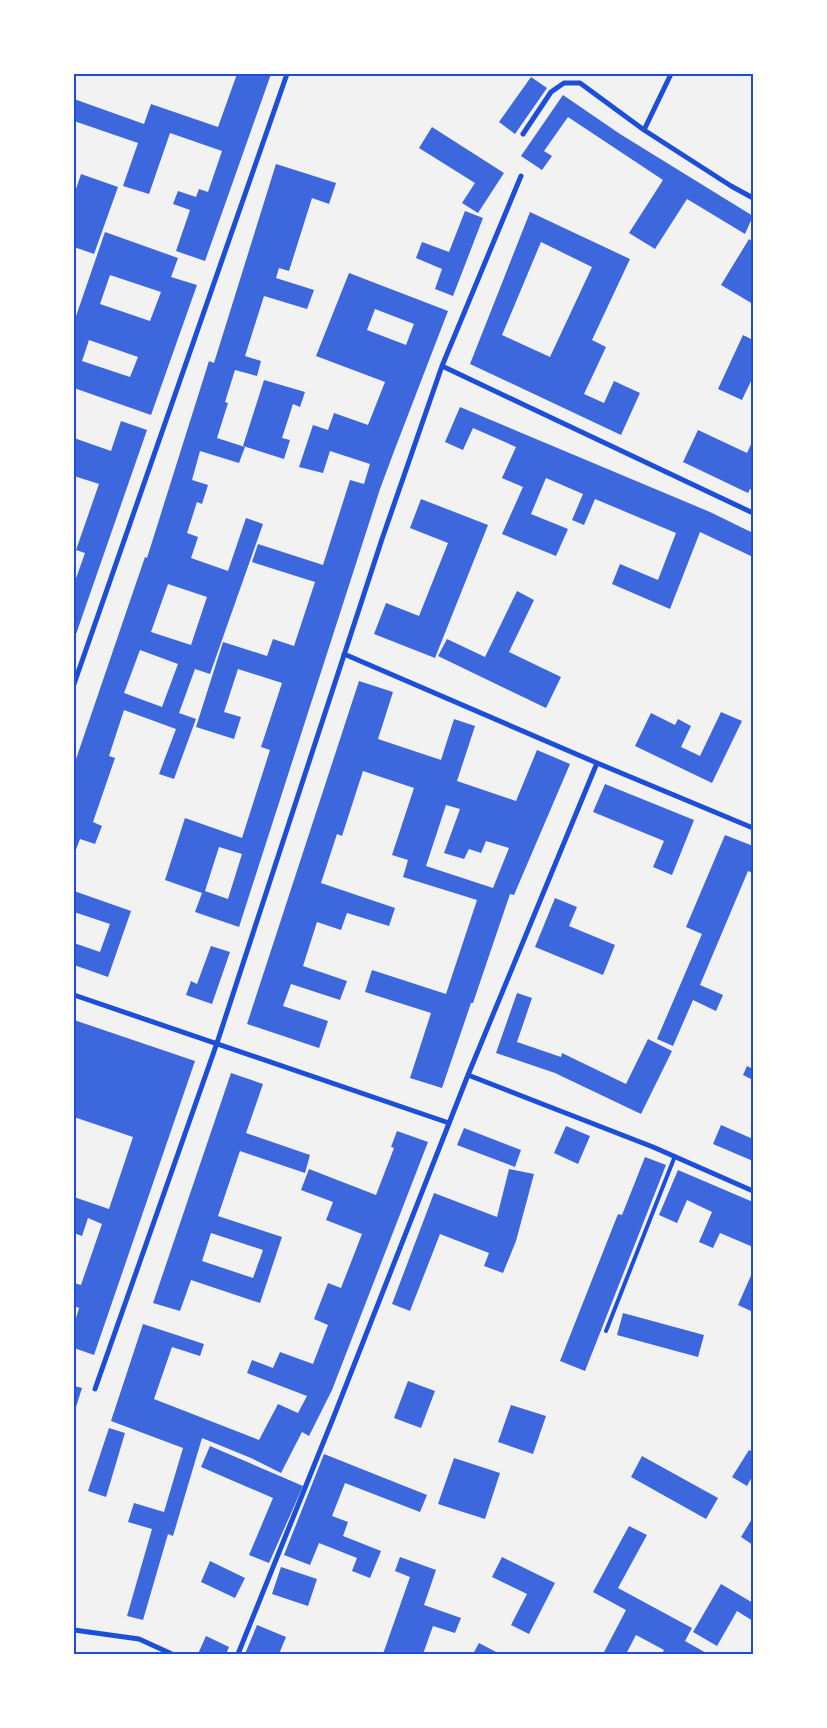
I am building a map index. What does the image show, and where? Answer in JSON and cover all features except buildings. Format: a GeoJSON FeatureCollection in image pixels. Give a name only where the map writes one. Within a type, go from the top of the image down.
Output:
{"type":"FeatureCollection","features":[{"type":"Feature","properties":{"kind":"street"},"geometry":{"type":"LineString","coordinates":[[74,684],[287,74]]}},
{"type":"Feature","properties":{"kind":"street"},"geometry":{"type":"LineString","coordinates":[[644,130],[671,74]]}},
{"type":"Feature","properties":{"kind":"street"},"geometry":{"type":"LineString","coordinates":[[523,134],[552,92],[564,83],[580,83],[644,130],[753,198]]}},
{"type":"Feature","properties":{"kind":"street"},"geometry":{"type":"LineString","coordinates":[[95,1389],[217,1043],[382,539],[442,366],[521,176]]}},
{"type":"Feature","properties":{"kind":"street"},"geometry":{"type":"LineString","coordinates":[[442,366],[753,513]]}},
{"type":"Feature","properties":{"kind":"street"},"geometry":{"type":"LineString","coordinates":[[344,654],[753,828]]}},
{"type":"Feature","properties":{"kind":"street"},"geometry":{"type":"LineString","coordinates":[[238,1654],[338,1407],[449,1122],[597,763]]}},
{"type":"Feature","properties":{"kind":"street"},"geometry":{"type":"LineString","coordinates":[[74,995],[449,1122]]}},
{"type":"Feature","properties":{"kind":"street"},"geometry":{"type":"LineString","coordinates":[[468,1075],[675,1156],[753,1191]]}},
{"type":"Feature","properties":{"kind":"street"},"geometry":{"type":"LineString","coordinates":[[74,1630],[139,1639],[172,1654]]}},
{"type":"Feature","properties":{"kind":"lane"},"geometry":{"type":"LineString","coordinates":[[606,1331],[675,1156]]}}]}
